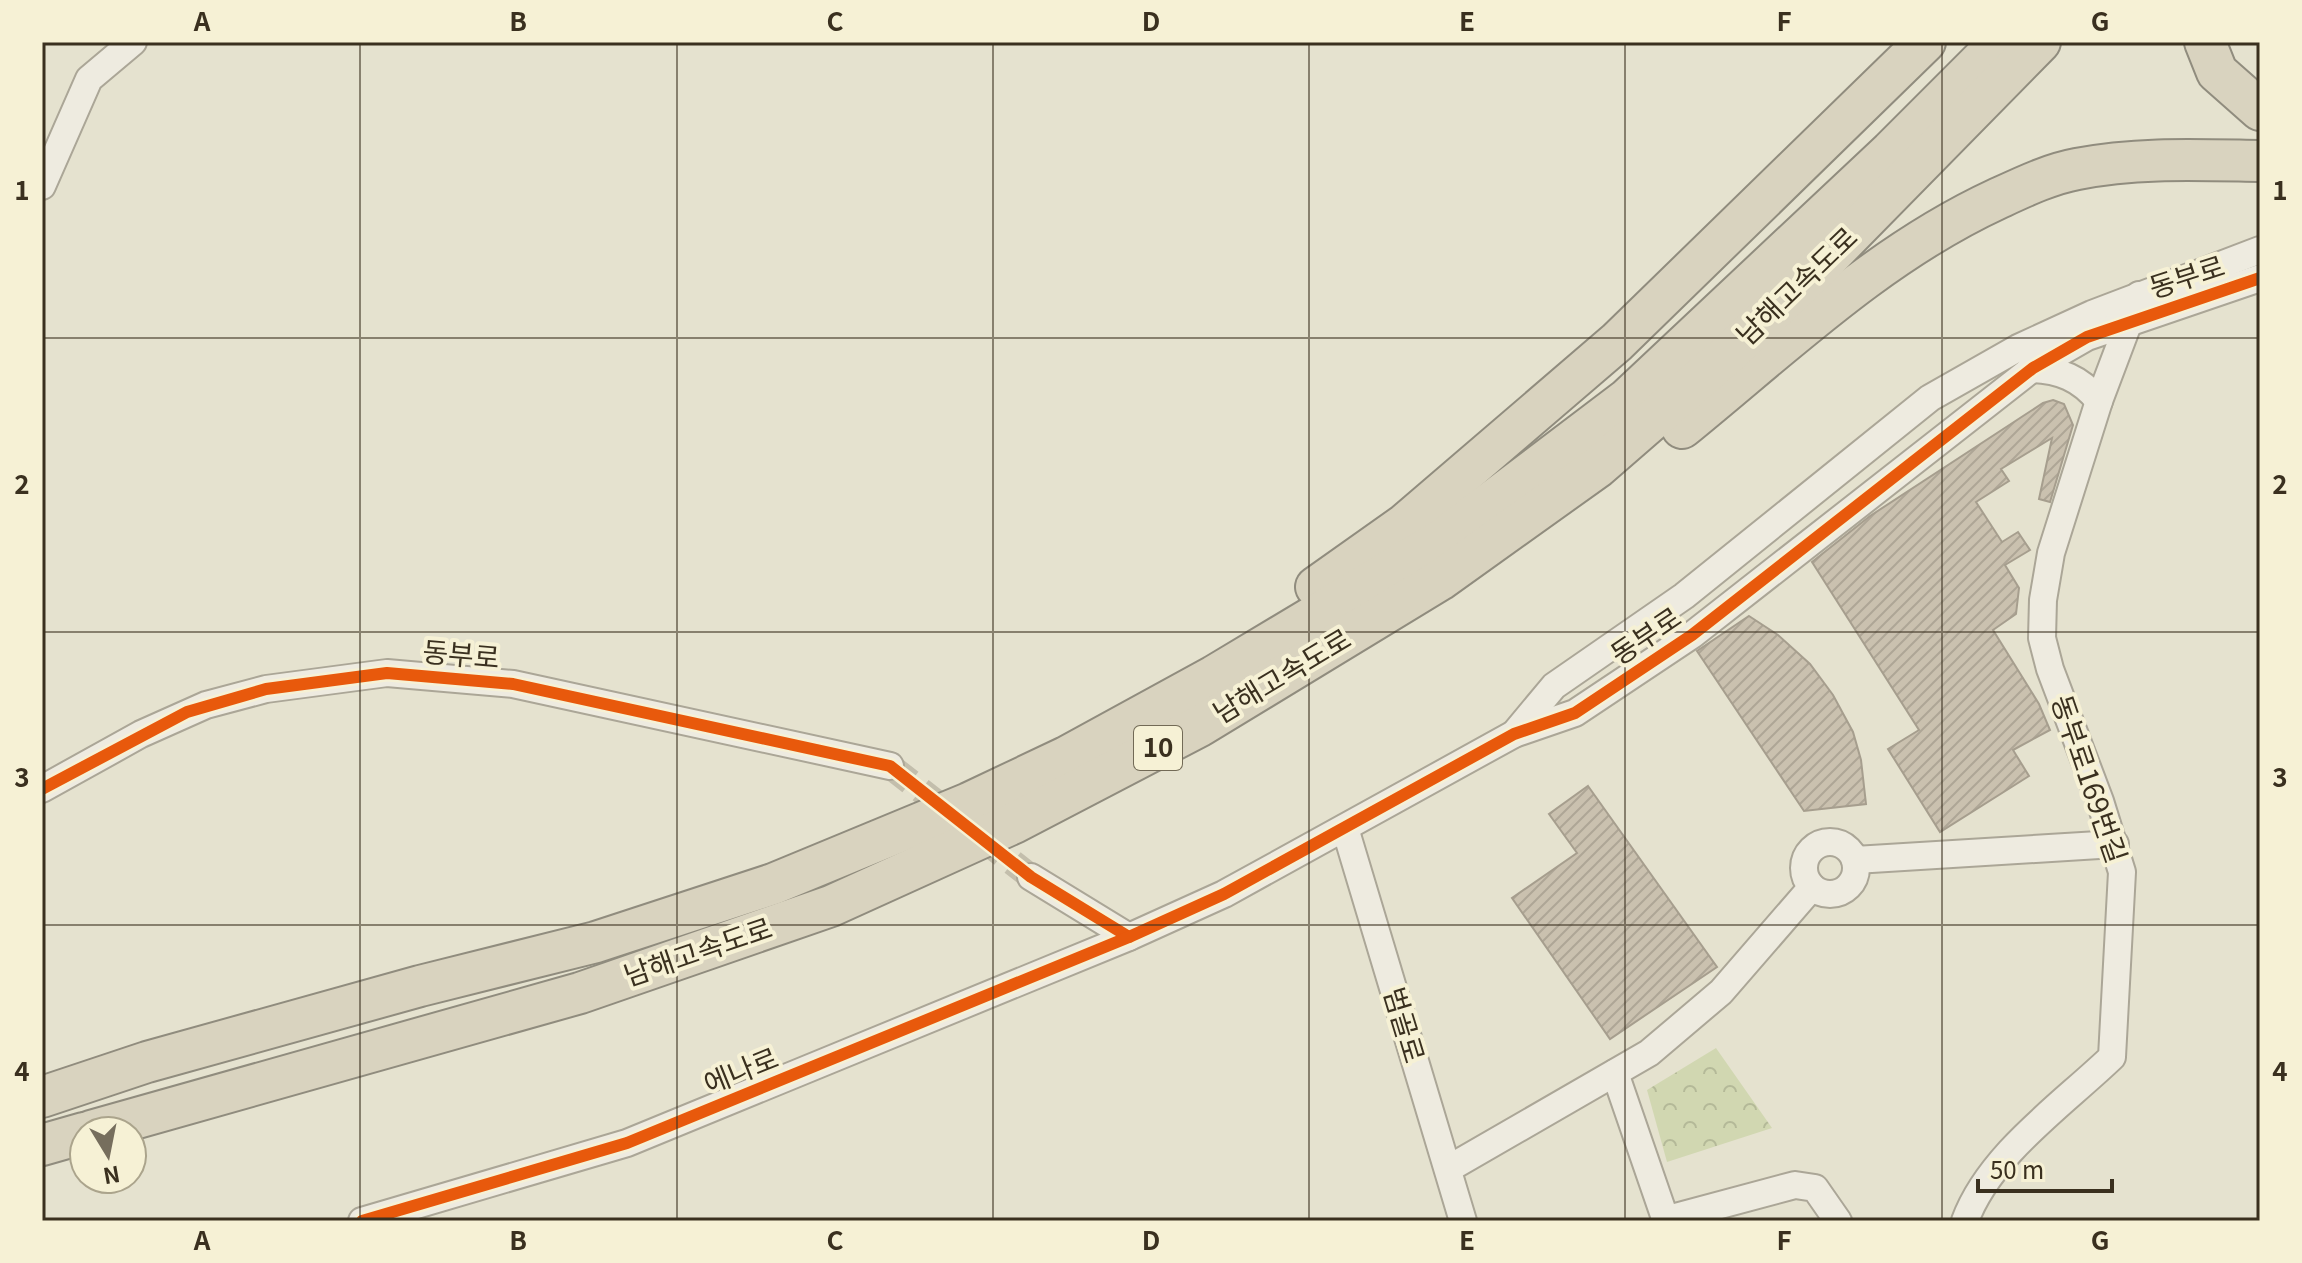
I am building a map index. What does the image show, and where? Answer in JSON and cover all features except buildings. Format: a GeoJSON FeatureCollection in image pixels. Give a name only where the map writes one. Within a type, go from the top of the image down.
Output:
{"type":"FeatureCollection","features":[{"type":"Feature","properties":{"kind":"highway","name":"남해고속도로"},"geometry":{"type":"LineString","coordinates":[[42,1097],[147,1062],[420,986],[596,942],[773,884],[969,803],[1066,757],[1214,676],[1441,540],[1627,399],[1891,151],[2000,42]]}},
{"type":"Feature","properties":{"kind":"highway","name":"남해고속도로"},"geometry":{"type":"LineString","coordinates":[[148,1115],[580,993],[831,906],[1014,823],[1200,726],[1440,580],[1598,467],[1728,354],[1819,267],[2040,42]]}},
{"type":"Feature","properties":{"kind":"highway"},"geometry":{"type":"LineString","coordinates":[[2205,42],[2217,72],[2260,110]]}},
{"type":"Feature","properties":{"kind":"highway"},"geometry":{"type":"LineString","coordinates":[[1066,757],[1118,705],[1305,595],[1405,524],[1617,342],[1917,49]]}},
{"type":"Feature","properties":{"kind":"highway"},"geometry":{"type":"LineString","coordinates":[[1598,467],[1642,460],[1813,319],[1905,250],[2007,195],[2076,169],[2191,159],[2260,161]]}},
{"type":"Feature","properties":{"kind":"highway"},"geometry":{"type":"LineString","coordinates":[[42,1145],[68,1138]]}},
{"type":"Feature","properties":{"kind":"street"},"geometry":{"type":"LineString","coordinates":[[42,186],[89,79],[133,42]]}},
{"type":"Feature","properties":{"kind":"street","name":"동부로"},"geometry":{"type":"LineString","coordinates":[[1514,734],[1554,686],[1684,596],[1930,398],[2018,348],[2139,295],[2260,250]]}},
{"type":"Feature","properties":{"kind":"street","name":"동부로"},"geometry":{"type":"LineString","coordinates":[[1129,937],[1224,894],[1514,734],[1575,713],[1692,635],[2030,369],[2087,337],[2260,278]]}},
{"type":"Feature","properties":{"kind":"street","name":"동부로169번길"},"geometry":{"type":"LineString","coordinates":[[1965,1221],[1973,1200],[1999,1162],[2112,1057],[2122,872],[2115,844],[2042,638],[2043,600],[2051,553],[2099,401],[2139,295]]}},
{"type":"Feature","properties":{"kind":"street"},"geometry":{"type":"LineString","coordinates":[[2030,369],[2052,370],[2072,376],[2086,385],[2099,401]]}},
{"type":"Feature","properties":{"kind":"street","name":"동부로"},"geometry":{"type":"LineString","coordinates":[[42,789],[141,734],[206,705],[266,689],[387,673],[513,684],[890,766]]}},
{"type":"Feature","properties":{"kind":"street","name":"범골로"},"geometry":{"type":"LineString","coordinates":[[1345,828],[1463,1221]]}},
{"type":"Feature","properties":{"kind":"street"},"geometry":{"type":"LineString","coordinates":[[1820,844],[1845,847],[1855,860],[1855,877],[1844,891],[1827,894],[1812,887],[1807,880],[1805,863],[1820,844]]}},
{"type":"Feature","properties":{"kind":"street"},"geometry":{"type":"LineString","coordinates":[[1855,860],[2115,844]]}},
{"type":"Feature","properties":{"kind":"street"},"geometry":{"type":"LineString","coordinates":[[1031,877],[1129,937]]}},
{"type":"Feature","properties":{"kind":"street"},"geometry":{"type":"LineString","coordinates":[[1448,1169],[1649,1053],[1721,992],[1812,887]]}},
{"type":"Feature","properties":{"kind":"street","name":"에나로"},"geometry":{"type":"LineString","coordinates":[[362,1221],[627,1143],[1129,937]]}},
{"type":"Feature","properties":{"kind":"street"},"geometry":{"type":"LineString","coordinates":[[1615,1073],[1667,1220],[1795,1185],[1815,1188],[1838,1221]]}},
{"type":"Feature","properties":{"kind":"green space"},"geometry":{"type":"Polygon","coordinates":[[[1716,1048],[1772,1128],[1667,1162],[1647,1090],[1716,1048]]]}},
{"type":"Feature","properties":{"kind":"tunnel"},"geometry":{"type":"LineString","coordinates":[[890,766],[1031,877]]}},
{"type":"Feature","properties":{"kind":"cycle path"},"geometry":{"type":"LineString","coordinates":[[362,1221],[627,1143],[1129,937],[1224,894],[1514,734],[1575,713],[1692,635],[2033,368],[2087,337],[2260,278]]}},
{"type":"Feature","properties":{"kind":"cycle path"},"geometry":{"type":"LineString","coordinates":[[42,789],[187,712],[266,689],[387,673],[513,684],[890,766],[1031,877],[1129,937]]}}]}
